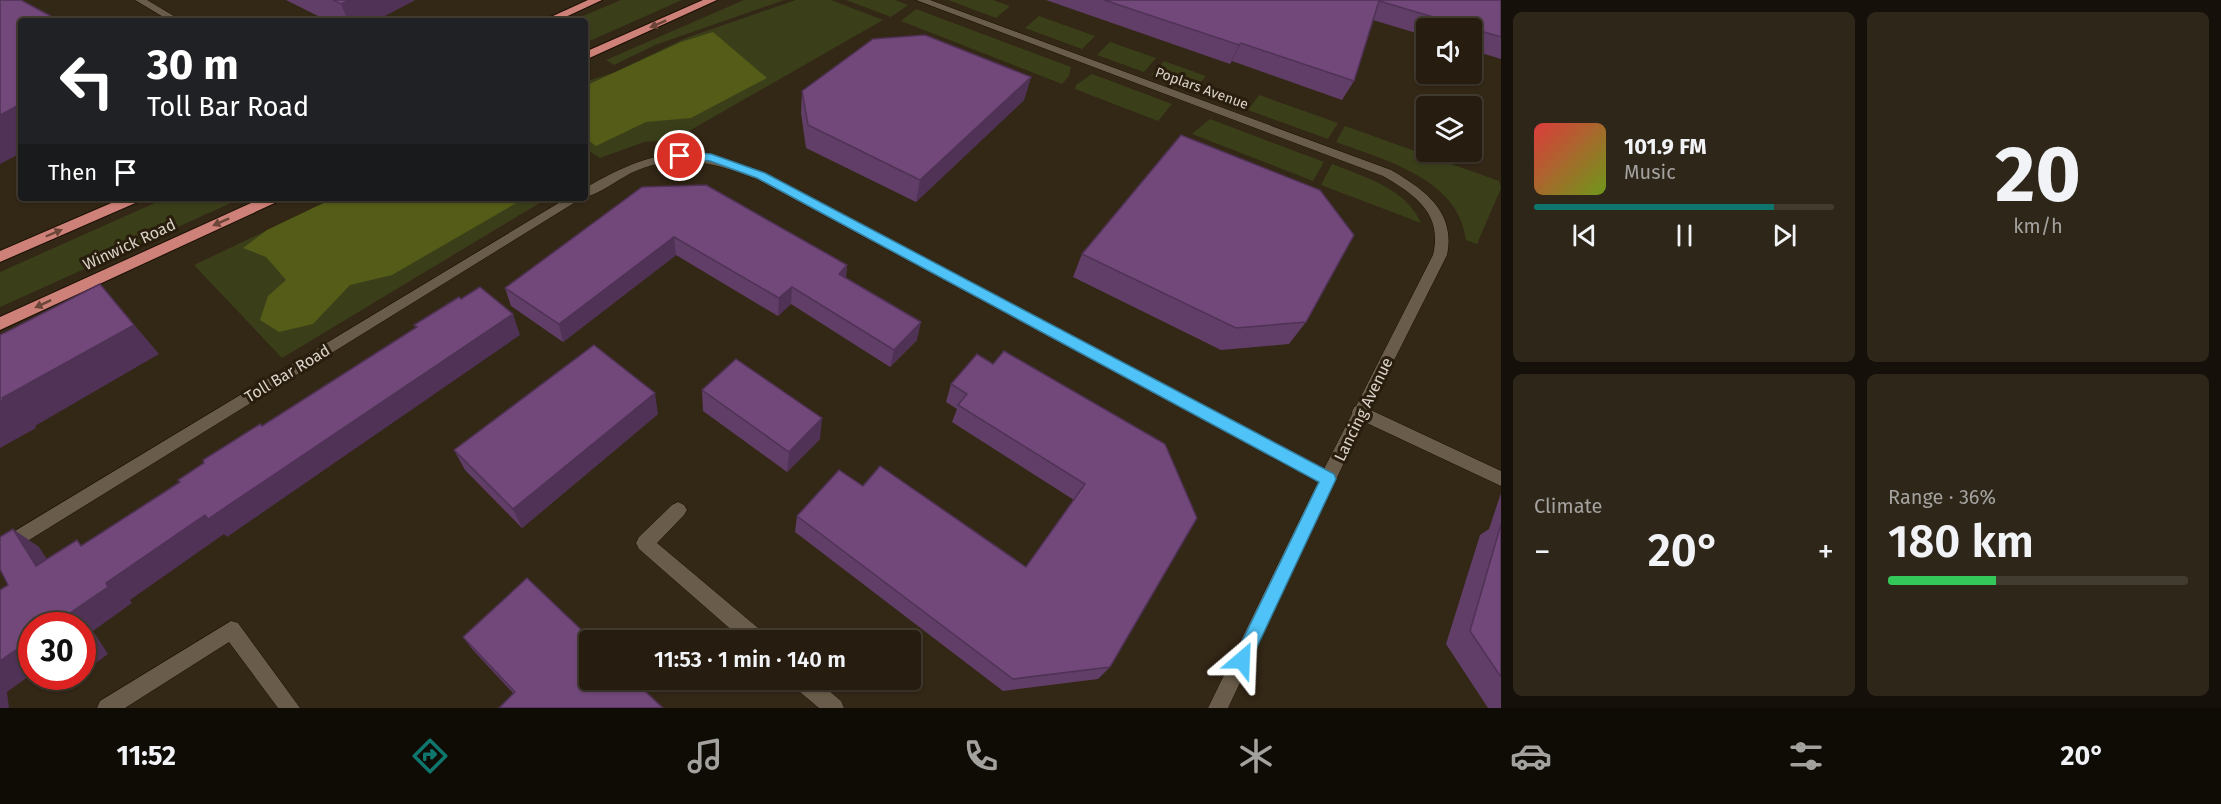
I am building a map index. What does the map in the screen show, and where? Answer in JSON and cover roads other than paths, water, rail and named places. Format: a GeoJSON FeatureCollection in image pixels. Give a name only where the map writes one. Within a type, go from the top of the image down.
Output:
{"type":"FeatureCollection","features":[{"type":"Feature","properties":{"kind":"highway"},"geometry":{"type":"LineString","coordinates":[[574,10],[591,0]]}},
{"type":"Feature","properties":{"kind":"highway"},"geometry":{"type":"LineString","coordinates":[[555,18],[597,0]]}},
{"type":"Feature","properties":{"kind":"highway"},"geometry":{"type":"LineString","coordinates":[[588,55],[712,0]]}},
{"type":"Feature","properties":{"kind":"highway"},"geometry":{"type":"LineString","coordinates":[[0,257],[128,201]]}},
{"type":"Feature","properties":{"kind":"highway","name":"Winwick Road"},"geometry":{"type":"LineString","coordinates":[[0,324],[267,201]]}},
{"type":"Feature","properties":{"kind":"street"},"geometry":{"type":"LineString","coordinates":[[140,0],[172,18]]}},
{"type":"Feature","properties":{"kind":"street","name":"Poplars Avenue"},"geometry":{"type":"LineString","coordinates":[[921,0],[1387,173],[1406,184],[1429,204],[1438,216],[1444,240]]}},
{"type":"Feature","properties":{"kind":"street"},"geometry":{"type":"LineString","coordinates":[[588,191],[626,168],[661,158],[711,157],[737,166],[761,176],[1328,479]]}},
{"type":"Feature","properties":{"kind":"street","name":"Toll Bar Road"},"geometry":{"type":"LineString","coordinates":[[0,550],[571,201]]}},
{"type":"Feature","properties":{"kind":"street","name":"Lancing Avenue"},"geometry":{"type":"LineString","coordinates":[[1218,708],[1360,412],[1440,255],[1444,240]]}},
{"type":"Feature","properties":{"kind":"street"},"geometry":{"type":"LineString","coordinates":[[1360,412],[1501,479]]}},
{"type":"Feature","properties":{"kind":"street"},"geometry":{"type":"LineString","coordinates":[[678,510],[645,543],[745,630]]}},
{"type":"Feature","properties":{"kind":"street"},"geometry":{"type":"LineString","coordinates":[[107,708],[231,630],[290,708]]}},
{"type":"Feature","properties":{"kind":"street"},"geometry":{"type":"LineString","coordinates":[[813,690],[834,708]]}}]}
